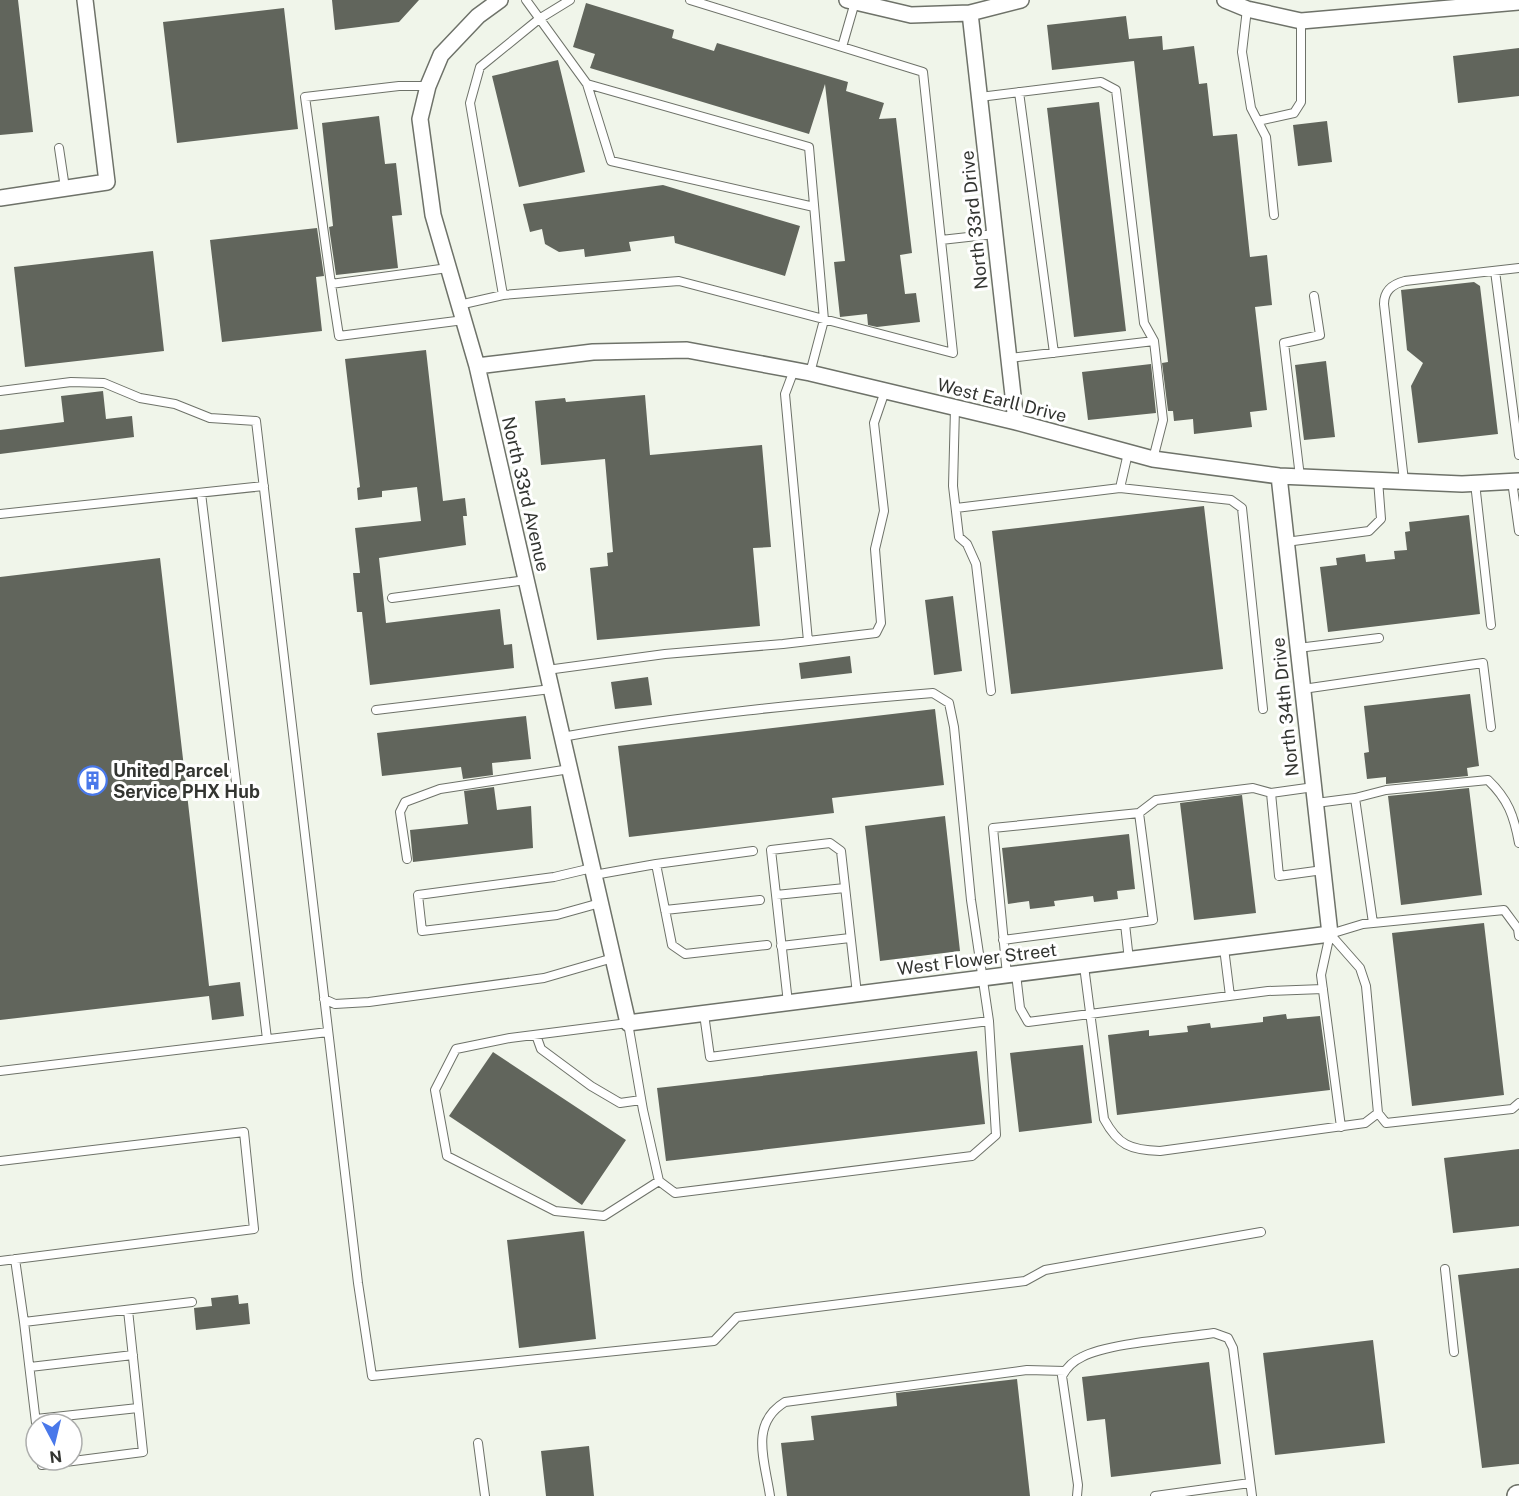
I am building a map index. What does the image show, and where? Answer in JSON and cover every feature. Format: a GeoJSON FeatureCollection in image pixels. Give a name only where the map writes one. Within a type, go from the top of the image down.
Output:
{"type":"FeatureCollection","features":[{"type":"Feature","properties":{"kind":"street"},"geometry":{"type":"LineString","coordinates":[[0,198],[107,182],[85,0]]}},
{"type":"Feature","properties":{"kind":"street","name":"North 33rd Avenue"},"geometry":{"type":"LineString","coordinates":[[500,0],[478,16],[441,55],[428,86],[420,119],[433,215],[477,366],[628,1023]]}},
{"type":"Feature","properties":{"kind":"street"},"geometry":{"type":"LineString","coordinates":[[851,1],[911,15],[970,13],[1021,0]]}},
{"type":"Feature","properties":{"kind":"street"},"geometry":{"type":"LineString","coordinates":[[1225,0],[1247,9],[1301,21],[1519,2]]}},
{"type":"Feature","properties":{"kind":"street","name":"North 33rd Drive"},"geometry":{"type":"LineString","coordinates":[[970,13],[1016,422]]}},
{"type":"Feature","properties":{"kind":"street","name":"West Earll Drive"},"geometry":{"type":"LineString","coordinates":[[477,366],[525,358],[593,352],[687,350],[810,373],[1016,422],[1152,459],[1279,476],[1475,483],[1516,481]]}},
{"type":"Feature","properties":{"kind":"street","name":"North 34th Drive"},"geometry":{"type":"LineString","coordinates":[[1279,476],[1330,934]]}},
{"type":"Feature","properties":{"kind":"street","name":"West Flower Street"},"geometry":{"type":"LineString","coordinates":[[628,1023],[1330,934]]}},
{"type":"Feature","properties":{"kind":"lane"},"geometry":{"type":"LineString","coordinates":[[526,0],[587,84],[610,161],[814,207]]}},
{"type":"Feature","properties":{"kind":"lane"},"geometry":{"type":"LineString","coordinates":[[503,296],[470,103],[480,67],[539,19],[570,0]]}},
{"type":"Feature","properties":{"kind":"lane"},"geometry":{"type":"LineString","coordinates":[[459,305],[503,296],[679,281],[824,321],[952,352],[923,72],[690,0]]}},
{"type":"Feature","properties":{"kind":"lane"},"geometry":{"type":"LineString","coordinates":[[842,47],[851,1]]}},
{"type":"Feature","properties":{"kind":"lane"},"geometry":{"type":"LineString","coordinates":[[1247,9],[1242,52],[1251,108],[1266,137],[1274,215]]}},
{"type":"Feature","properties":{"kind":"lane"},"geometry":{"type":"LineString","coordinates":[[1258,121],[1294,113],[1301,102],[1301,21]]}},
{"type":"Feature","properties":{"kind":"lane"},"geometry":{"type":"LineString","coordinates":[[980,97],[1101,82],[1116,90],[1144,323],[1154,341],[1163,420],[1152,459]]}},
{"type":"Feature","properties":{"kind":"lane"},"geometry":{"type":"LineString","coordinates":[[587,84],[809,147],[824,321],[810,373]]}},
{"type":"Feature","properties":{"kind":"lane"},"geometry":{"type":"LineString","coordinates":[[428,86],[399,86],[305,97],[331,284],[339,336],[464,320]]}},
{"type":"Feature","properties":{"kind":"lane"},"geometry":{"type":"LineString","coordinates":[[1019,92],[1054,353]]}},
{"type":"Feature","properties":{"kind":"lane"},"geometry":{"type":"LineString","coordinates":[[59,148],[65,188]]}},
{"type":"Feature","properties":{"kind":"lane"},"geometry":{"type":"LineString","coordinates":[[941,240],[995,234]]}},
{"type":"Feature","properties":{"kind":"lane"},"geometry":{"type":"LineString","coordinates":[[331,284],[448,268]]}},
{"type":"Feature","properties":{"kind":"lane"},"geometry":{"type":"LineString","coordinates":[[1404,481],[1384,303],[1387,292],[1390,287],[1405,281],[1519,268]]}},
{"type":"Feature","properties":{"kind":"lane"},"geometry":{"type":"LineString","coordinates":[[1495,271],[1519,455]]}},
{"type":"Feature","properties":{"kind":"lane"},"geometry":{"type":"LineString","coordinates":[[1300,477],[1284,343],[1320,335],[1314,296]]}},
{"type":"Feature","properties":{"kind":"lane"},"geometry":{"type":"LineString","coordinates":[[1009,358],[1154,341]]}},
{"type":"Feature","properties":{"kind":"lane"},"geometry":{"type":"LineString","coordinates":[[794,370],[785,394],[786,417],[808,641]]}},
{"type":"Feature","properties":{"kind":"lane"},"geometry":{"type":"LineString","coordinates":[[0,390],[71,382],[104,383],[140,398],[175,404],[210,418],[256,421],[328,1032],[372,1376],[714,1341],[737,1317],[1025,1281],[1045,1270],[1260,1232]]}},
{"type":"Feature","properties":{"kind":"lane"},"geometry":{"type":"LineString","coordinates":[[547,670],[664,654],[876,633],[881,623],[875,549],[884,511],[874,423],[885,392]]}},
{"type":"Feature","properties":{"kind":"lane"},"geometry":{"type":"LineString","coordinates":[[955,408],[953,486],[959,537],[967,544],[976,564],[991,692]]}},
{"type":"Feature","properties":{"kind":"lane"},"geometry":{"type":"LineString","coordinates":[[1120,488],[1128,453]]}},
{"type":"Feature","properties":{"kind":"lane"},"geometry":{"type":"LineString","coordinates":[[1286,542],[1369,531],[1381,519],[1378,480]]}},
{"type":"Feature","properties":{"kind":"lane"},"geometry":{"type":"LineString","coordinates":[[1516,481],[1519,531]]}},
{"type":"Feature","properties":{"kind":"lane"},"geometry":{"type":"LineString","coordinates":[[1475,483],[1491,625]]}},
{"type":"Feature","properties":{"kind":"lane"},"geometry":{"type":"LineString","coordinates":[[0,514],[264,486]]}},
{"type":"Feature","properties":{"kind":"lane"},"geometry":{"type":"LineString","coordinates":[[956,508],[1120,488],[1231,500],[1242,508],[1263,709]]}},
{"type":"Feature","properties":{"kind":"lane"},"geometry":{"type":"LineString","coordinates":[[201,493],[267,1039]]}},
{"type":"Feature","properties":{"kind":"lane"},"geometry":{"type":"LineString","coordinates":[[392,598],[526,580]]}},
{"type":"Feature","properties":{"kind":"lane"},"geometry":{"type":"LineString","coordinates":[[1298,648],[1379,638]]}},
{"type":"Feature","properties":{"kind":"lane"},"geometry":{"type":"LineString","coordinates":[[1303,689],[1483,663],[1491,727]]}},
{"type":"Feature","properties":{"kind":"lane"},"geometry":{"type":"LineString","coordinates":[[376,710],[551,689]]}},
{"type":"Feature","properties":{"kind":"lane"},"geometry":{"type":"LineString","coordinates":[[562,737],[618,727],[806,703],[933,693],[949,703],[954,727],[971,900],[989,1021],[996,1136],[972,1156],[675,1193],[659,1181],[641,1100],[628,1023],[536,1035],[456,1049],[435,1090],[447,1156],[555,1211],[604,1216],[659,1181]]}},
{"type":"Feature","properties":{"kind":"lane"},"geometry":{"type":"LineString","coordinates":[[407,859],[400,812],[405,802],[440,789],[570,769]]}},
{"type":"Feature","properties":{"kind":"lane"},"geometry":{"type":"LineString","coordinates":[[1316,803],[1355,798],[1386,790],[1488,780],[1504,796],[1514,816],[1519,843]]}},
{"type":"Feature","properties":{"kind":"lane"},"geometry":{"type":"LineString","coordinates":[[1314,787],[1271,793],[1253,788],[1156,800],[1138,813],[993,828],[1003,940],[1020,1008],[1028,1022],[1230,996],[1323,989]]}},
{"type":"Feature","properties":{"kind":"lane"},"geometry":{"type":"LineString","coordinates":[[1271,793],[1279,876],[1323,870]]}},
{"type":"Feature","properties":{"kind":"lane"},"geometry":{"type":"LineString","coordinates":[[1355,798],[1373,923]]}},
{"type":"Feature","properties":{"kind":"lane"},"geometry":{"type":"LineString","coordinates":[[1003,940],[1153,920],[1138,813]]}},
{"type":"Feature","properties":{"kind":"lane"},"geometry":{"type":"LineString","coordinates":[[788,1003],[771,850],[830,843],[841,851],[857,994]]}},
{"type":"Feature","properties":{"kind":"lane"},"geometry":{"type":"LineString","coordinates":[[600,903],[557,915],[422,932],[418,896],[593,871],[753,852]]}},
{"type":"Feature","properties":{"kind":"lane"},"geometry":{"type":"LineString","coordinates":[[656,864],[672,945],[685,954],[766,945]]}},
{"type":"Feature","properties":{"kind":"lane"},"geometry":{"type":"LineString","coordinates":[[776,895],[845,888]]}},
{"type":"Feature","properties":{"kind":"lane"},"geometry":{"type":"LineString","coordinates":[[665,910],[760,900]]}},
{"type":"Feature","properties":{"kind":"lane"},"geometry":{"type":"LineString","coordinates":[[1330,934],[1373,923],[1504,910],[1518,929],[1519,936]]}},
{"type":"Feature","properties":{"kind":"lane"},"geometry":{"type":"LineString","coordinates":[[1125,924],[1129,960]]}},
{"type":"Feature","properties":{"kind":"lane"},"geometry":{"type":"LineString","coordinates":[[1330,934],[1321,975],[1341,1127]]}},
{"type":"Feature","properties":{"kind":"lane"},"geometry":{"type":"LineString","coordinates":[[1330,934],[1360,968],[1366,986],[1378,1113],[1386,1123],[1512,1109],[1519,1103]]}},
{"type":"Feature","properties":{"kind":"lane"},"geometry":{"type":"LineString","coordinates":[[781,946],[850,938]]}},
{"type":"Feature","properties":{"kind":"lane"},"geometry":{"type":"LineString","coordinates":[[1224,948],[1230,996]]}},
{"type":"Feature","properties":{"kind":"lane"},"geometry":{"type":"LineString","coordinates":[[324,999],[335,1004],[369,1002],[532,980],[613,958]]}},
{"type":"Feature","properties":{"kind":"lane"},"geometry":{"type":"LineString","coordinates":[[1084,966],[1104,1119],[1114,1137],[1130,1147],[1160,1151],[1341,1127],[1365,1123],[1378,1113]]}},
{"type":"Feature","properties":{"kind":"lane"},"geometry":{"type":"LineString","coordinates":[[704,1014],[710,1057],[989,1021]]}},
{"type":"Feature","properties":{"kind":"lane"},"geometry":{"type":"LineString","coordinates":[[0,1071],[328,1032]]}},
{"type":"Feature","properties":{"kind":"lane"},"geometry":{"type":"LineString","coordinates":[[536,1035],[540,1049],[591,1086],[620,1103],[641,1100]]}},
{"type":"Feature","properties":{"kind":"lane"},"geometry":{"type":"LineString","coordinates":[[0,1161],[244,1132],[254,1229],[0,1261]]}},
{"type":"Feature","properties":{"kind":"lane"},"geometry":{"type":"LineString","coordinates":[[15,1259],[35,1412]]}},
{"type":"Feature","properties":{"kind":"lane"},"geometry":{"type":"LineString","coordinates":[[1445,1269],[1454,1353]]}},
{"type":"Feature","properties":{"kind":"lane"},"geometry":{"type":"LineString","coordinates":[[24,1322],[192,1302]]}},
{"type":"Feature","properties":{"kind":"lane"},"geometry":{"type":"LineString","coordinates":[[84,1460],[143,1452],[128,1310]]}},
{"type":"Feature","properties":{"kind":"lane"},"geometry":{"type":"LineString","coordinates":[[1077,1496],[1078,1485],[1062,1376],[1065,1371],[1083,1356],[1115,1348],[1214,1333],[1228,1338],[1233,1348],[1252,1496]]}},
{"type":"Feature","properties":{"kind":"lane"},"geometry":{"type":"LineString","coordinates":[[30,1367],[133,1355]]}},
{"type":"Feature","properties":{"kind":"lane"},"geometry":{"type":"LineString","coordinates":[[770,1496],[761,1433],[772,1409],[784,1402],[1027,1370],[1065,1371]]}},
{"type":"Feature","properties":{"kind":"lane"},"geometry":{"type":"LineString","coordinates":[[84,1415],[138,1408]]}},
{"type":"Feature","properties":{"kind":"lane"},"geometry":{"type":"LineString","coordinates":[[478,1443],[485,1496]]}},
{"type":"Feature","properties":{"kind":"lane"},"geometry":{"type":"LineString","coordinates":[[1155,1496],[1251,1483]]}},
{"type":"Feature","properties":{"kind":"building"},"geometry":{"type":"Polygon","coordinates":[[[0,0],[18,0],[33,132],[0,135],[0,0]]]}},
{"type":"Feature","properties":{"kind":"building"},"geometry":{"type":"Polygon","coordinates":[[[332,0],[419,0],[399,22],[335,30],[332,0]]]}},
{"type":"Feature","properties":{"kind":"building"},"geometry":{"type":"Polygon","coordinates":[[[586,3],[674,30],[672,38],[714,51],[717,43],[848,82],[846,91],[884,103],[879,119],[896,118],[912,253],[900,255],[905,294],[916,293],[920,322],[877,327],[868,325],[867,314],[840,317],[834,262],[845,261],[825,84],[809,134],[590,68],[595,54],[573,47],[586,3]]]}},
{"type":"Feature","properties":{"kind":"building"},"geometry":{"type":"Polygon","coordinates":[[[284,8],[298,129],[177,143],[163,22],[284,8]]]}},
{"type":"Feature","properties":{"kind":"building"},"geometry":{"type":"Polygon","coordinates":[[[1126,16],[1129,39],[1162,36],[1163,50],[1194,46],[1199,84],[1207,83],[1213,136],[1237,134],[1250,257],[1267,255],[1272,305],[1255,307],[1267,410],[1250,412],[1252,427],[1194,434],[1193,419],[1174,421],[1173,411],[1168,411],[1162,363],[1168,362],[1134,61],[1052,70],[1047,25],[1126,16]]]}},
{"type":"Feature","properties":{"kind":"building"},"geometry":{"type":"Polygon","coordinates":[[[1519,48],[1519,96],[1458,103],[1453,56],[1519,48]]]}},
{"type":"Feature","properties":{"kind":"building"},"geometry":{"type":"Polygon","coordinates":[[[558,60],[585,172],[519,187],[492,76],[558,60]]]}},
{"type":"Feature","properties":{"kind":"building"},"geometry":{"type":"Polygon","coordinates":[[[1099,102],[1126,331],[1074,337],[1047,108],[1099,102]]]}},
{"type":"Feature","properties":{"kind":"building"},"geometry":{"type":"Polygon","coordinates":[[[379,116],[385,164],[396,163],[402,215],[392,216],[398,268],[336,275],[329,227],[333,226],[322,123],[379,116]]]}},
{"type":"Feature","properties":{"kind":"building"},"geometry":{"type":"Polygon","coordinates":[[[1327,121],[1332,162],[1298,166],[1293,125],[1327,121]]]}},
{"type":"Feature","properties":{"kind":"building"},"geometry":{"type":"Polygon","coordinates":[[[663,185],[800,226],[785,276],[675,243],[674,236],[629,242],[631,251],[585,257],[584,249],[559,252],[545,244],[542,229],[530,232],[523,204],[663,185]]]}},
{"type":"Feature","properties":{"kind":"building"},"geometry":{"type":"Polygon","coordinates":[[[317,228],[324,276],[316,277],[322,331],[222,342],[210,240],[317,228]]]}},
{"type":"Feature","properties":{"kind":"building"},"geometry":{"type":"Polygon","coordinates":[[[153,251],[164,351],[25,367],[14,267],[153,251]]]}},
{"type":"Feature","properties":{"kind":"building"},"geometry":{"type":"Polygon","coordinates":[[[1474,282],[1480,286],[1498,434],[1418,443],[1411,386],[1423,363],[1407,350],[1401,290],[1474,282]]]}},
{"type":"Feature","properties":{"kind":"building"},"geometry":{"type":"Polygon","coordinates":[[[426,350],[443,501],[465,498],[467,516],[463,516],[466,545],[379,558],[386,623],[500,609],[504,645],[512,644],[514,668],[370,685],[362,612],[357,612],[353,573],[360,573],[355,528],[421,521],[417,487],[382,491],[382,497],[358,500],[357,488],[360,487],[345,359],[426,350]]]}},
{"type":"Feature","properties":{"kind":"building"},"geometry":{"type":"Polygon","coordinates":[[[1326,361],[1335,437],[1304,440],[1295,365],[1326,361]]]}},
{"type":"Feature","properties":{"kind":"building"},"geometry":{"type":"Polygon","coordinates":[[[1151,364],[1156,413],[1088,420],[1082,372],[1151,364]]]}},
{"type":"Feature","properties":{"kind":"building"},"geometry":{"type":"Polygon","coordinates":[[[103,391],[106,419],[132,416],[134,437],[0,454],[0,430],[64,422],[61,396],[103,391]]]}},
{"type":"Feature","properties":{"kind":"building"},"geometry":{"type":"Polygon","coordinates":[[[645,395],[650,455],[762,445],[771,547],[753,548],[760,626],[597,640],[590,568],[608,566],[607,553],[613,552],[605,459],[541,465],[535,401],[565,398],[566,402],[645,395]]]}},
{"type":"Feature","properties":{"kind":"building"},"geometry":{"type":"Polygon","coordinates":[[[1204,506],[1223,669],[1011,694],[992,531],[1204,506]]]}},
{"type":"Feature","properties":{"kind":"building"},"geometry":{"type":"Polygon","coordinates":[[[1469,515],[1480,614],[1328,632],[1320,567],[1337,565],[1336,558],[1365,554],[1366,562],[1395,559],[1394,551],[1407,550],[1405,532],[1410,531],[1409,522],[1469,515]]]}},
{"type":"Feature","properties":{"kind":"building","name":"United Parcel Service PHX Hub"},"geometry":{"type":"Polygon","coordinates":[[[160,558],[209,986],[240,982],[244,1016],[212,1020],[209,996],[0,1020],[0,577],[160,558]]]}},
{"type":"Feature","properties":{"kind":"building"},"geometry":{"type":"Polygon","coordinates":[[[953,596],[962,671],[934,675],[925,600],[953,596]]]}},
{"type":"Feature","properties":{"kind":"building"},"geometry":{"type":"Polygon","coordinates":[[[850,656],[852,673],[801,679],[799,663],[850,656]]]}},
{"type":"Feature","properties":{"kind":"building"},"geometry":{"type":"Polygon","coordinates":[[[648,677],[652,705],[615,709],[611,682],[648,677]]]}},
{"type":"Feature","properties":{"kind":"building"},"geometry":{"type":"Polygon","coordinates":[[[1470,694],[1479,766],[1467,768],[1468,776],[1386,784],[1386,777],[1367,779],[1364,753],[1369,752],[1364,706],[1470,694]]]}},
{"type":"Feature","properties":{"kind":"building"},"geometry":{"type":"Polygon","coordinates":[[[935,709],[944,785],[832,798],[834,813],[629,837],[618,746],[935,709]]]}},
{"type":"Feature","properties":{"kind":"building"},"geometry":{"type":"Polygon","coordinates":[[[526,716],[531,759],[492,763],[493,775],[463,779],[461,767],[382,776],[377,733],[526,716]]]}},
{"type":"Feature","properties":{"kind":"building"},"geometry":{"type":"Polygon","coordinates":[[[494,787],[497,810],[531,806],[533,848],[413,862],[410,830],[468,824],[464,791],[494,787]]]}},
{"type":"Feature","properties":{"kind":"building"},"geometry":{"type":"Polygon","coordinates":[[[1469,788],[1482,895],[1401,905],[1388,796],[1469,788]]]}},
{"type":"Feature","properties":{"kind":"building"},"geometry":{"type":"Polygon","coordinates":[[[1242,795],[1256,913],[1194,920],[1180,803],[1242,795]]]}},
{"type":"Feature","properties":{"kind":"building"},"geometry":{"type":"Polygon","coordinates":[[[945,816],[960,951],[880,961],[865,826],[945,816]]]}},
{"type":"Feature","properties":{"kind":"building"},"geometry":{"type":"Polygon","coordinates":[[[1129,834],[1135,889],[1117,891],[1118,899],[1094,902],[1093,896],[1054,901],[1055,906],[1030,909],[1029,901],[1008,904],[1002,848],[1129,834]]]}},
{"type":"Feature","properties":{"kind":"building"},"geometry":{"type":"Polygon","coordinates":[[[1484,923],[1504,1095],[1412,1106],[1392,933],[1484,923]]]}},
{"type":"Feature","properties":{"kind":"building"},"geometry":{"type":"Polygon","coordinates":[[[1286,1014],[1287,1019],[1320,1016],[1330,1090],[1117,1115],[1108,1035],[1149,1030],[1149,1036],[1188,1032],[1187,1026],[1210,1023],[1211,1028],[1263,1022],[1263,1017],[1286,1014]]]}},
{"type":"Feature","properties":{"kind":"building"},"geometry":{"type":"Polygon","coordinates":[[[1083,1045],[1092,1123],[1019,1132],[1010,1053],[1083,1045]]]}},
{"type":"Feature","properties":{"kind":"building"},"geometry":{"type":"Polygon","coordinates":[[[977,1051],[985,1124],[666,1161],[657,1088],[977,1051]]]}},
{"type":"Feature","properties":{"kind":"building"},"geometry":{"type":"Polygon","coordinates":[[[493,1052],[626,1140],[582,1205],[449,1116],[493,1052]]]}},
{"type":"Feature","properties":{"kind":"building"},"geometry":{"type":"Polygon","coordinates":[[[1519,1149],[1519,1226],[1453,1233],[1444,1158],[1519,1149]]]}},
{"type":"Feature","properties":{"kind":"building"},"geometry":{"type":"Polygon","coordinates":[[[584,1231],[596,1339],[519,1348],[507,1240],[584,1231]]]}},
{"type":"Feature","properties":{"kind":"building"},"geometry":{"type":"Polygon","coordinates":[[[1519,1268],[1519,1464],[1482,1468],[1458,1275],[1519,1268]]]}},
{"type":"Feature","properties":{"kind":"building"},"geometry":{"type":"Polygon","coordinates":[[[238,1295],[239,1304],[248,1303],[250,1324],[196,1330],[194,1308],[212,1306],[211,1298],[238,1295]]]}},
{"type":"Feature","properties":{"kind":"building"},"geometry":{"type":"Polygon","coordinates":[[[1373,1340],[1385,1443],[1275,1455],[1263,1353],[1373,1340]]]}},
{"type":"Feature","properties":{"kind":"building"},"geometry":{"type":"Polygon","coordinates":[[[1209,1362],[1221,1464],[1111,1477],[1105,1419],[1087,1421],[1082,1377],[1209,1362]]]}},
{"type":"Feature","properties":{"kind":"building"},"geometry":{"type":"Polygon","coordinates":[[[1017,1379],[1030,1496],[787,1496],[781,1443],[814,1440],[811,1416],[897,1406],[896,1393],[1017,1379]]]}},
{"type":"Feature","properties":{"kind":"building"},"geometry":{"type":"Polygon","coordinates":[[[589,1446],[594,1496],[546,1496],[541,1451],[589,1446]]]}},
{"type":"Feature","properties":{"kind":"place","name":"United Parcel Service PHX Hub"},"geometry":{"type":"Point","coordinates":[92,780]}}]}
